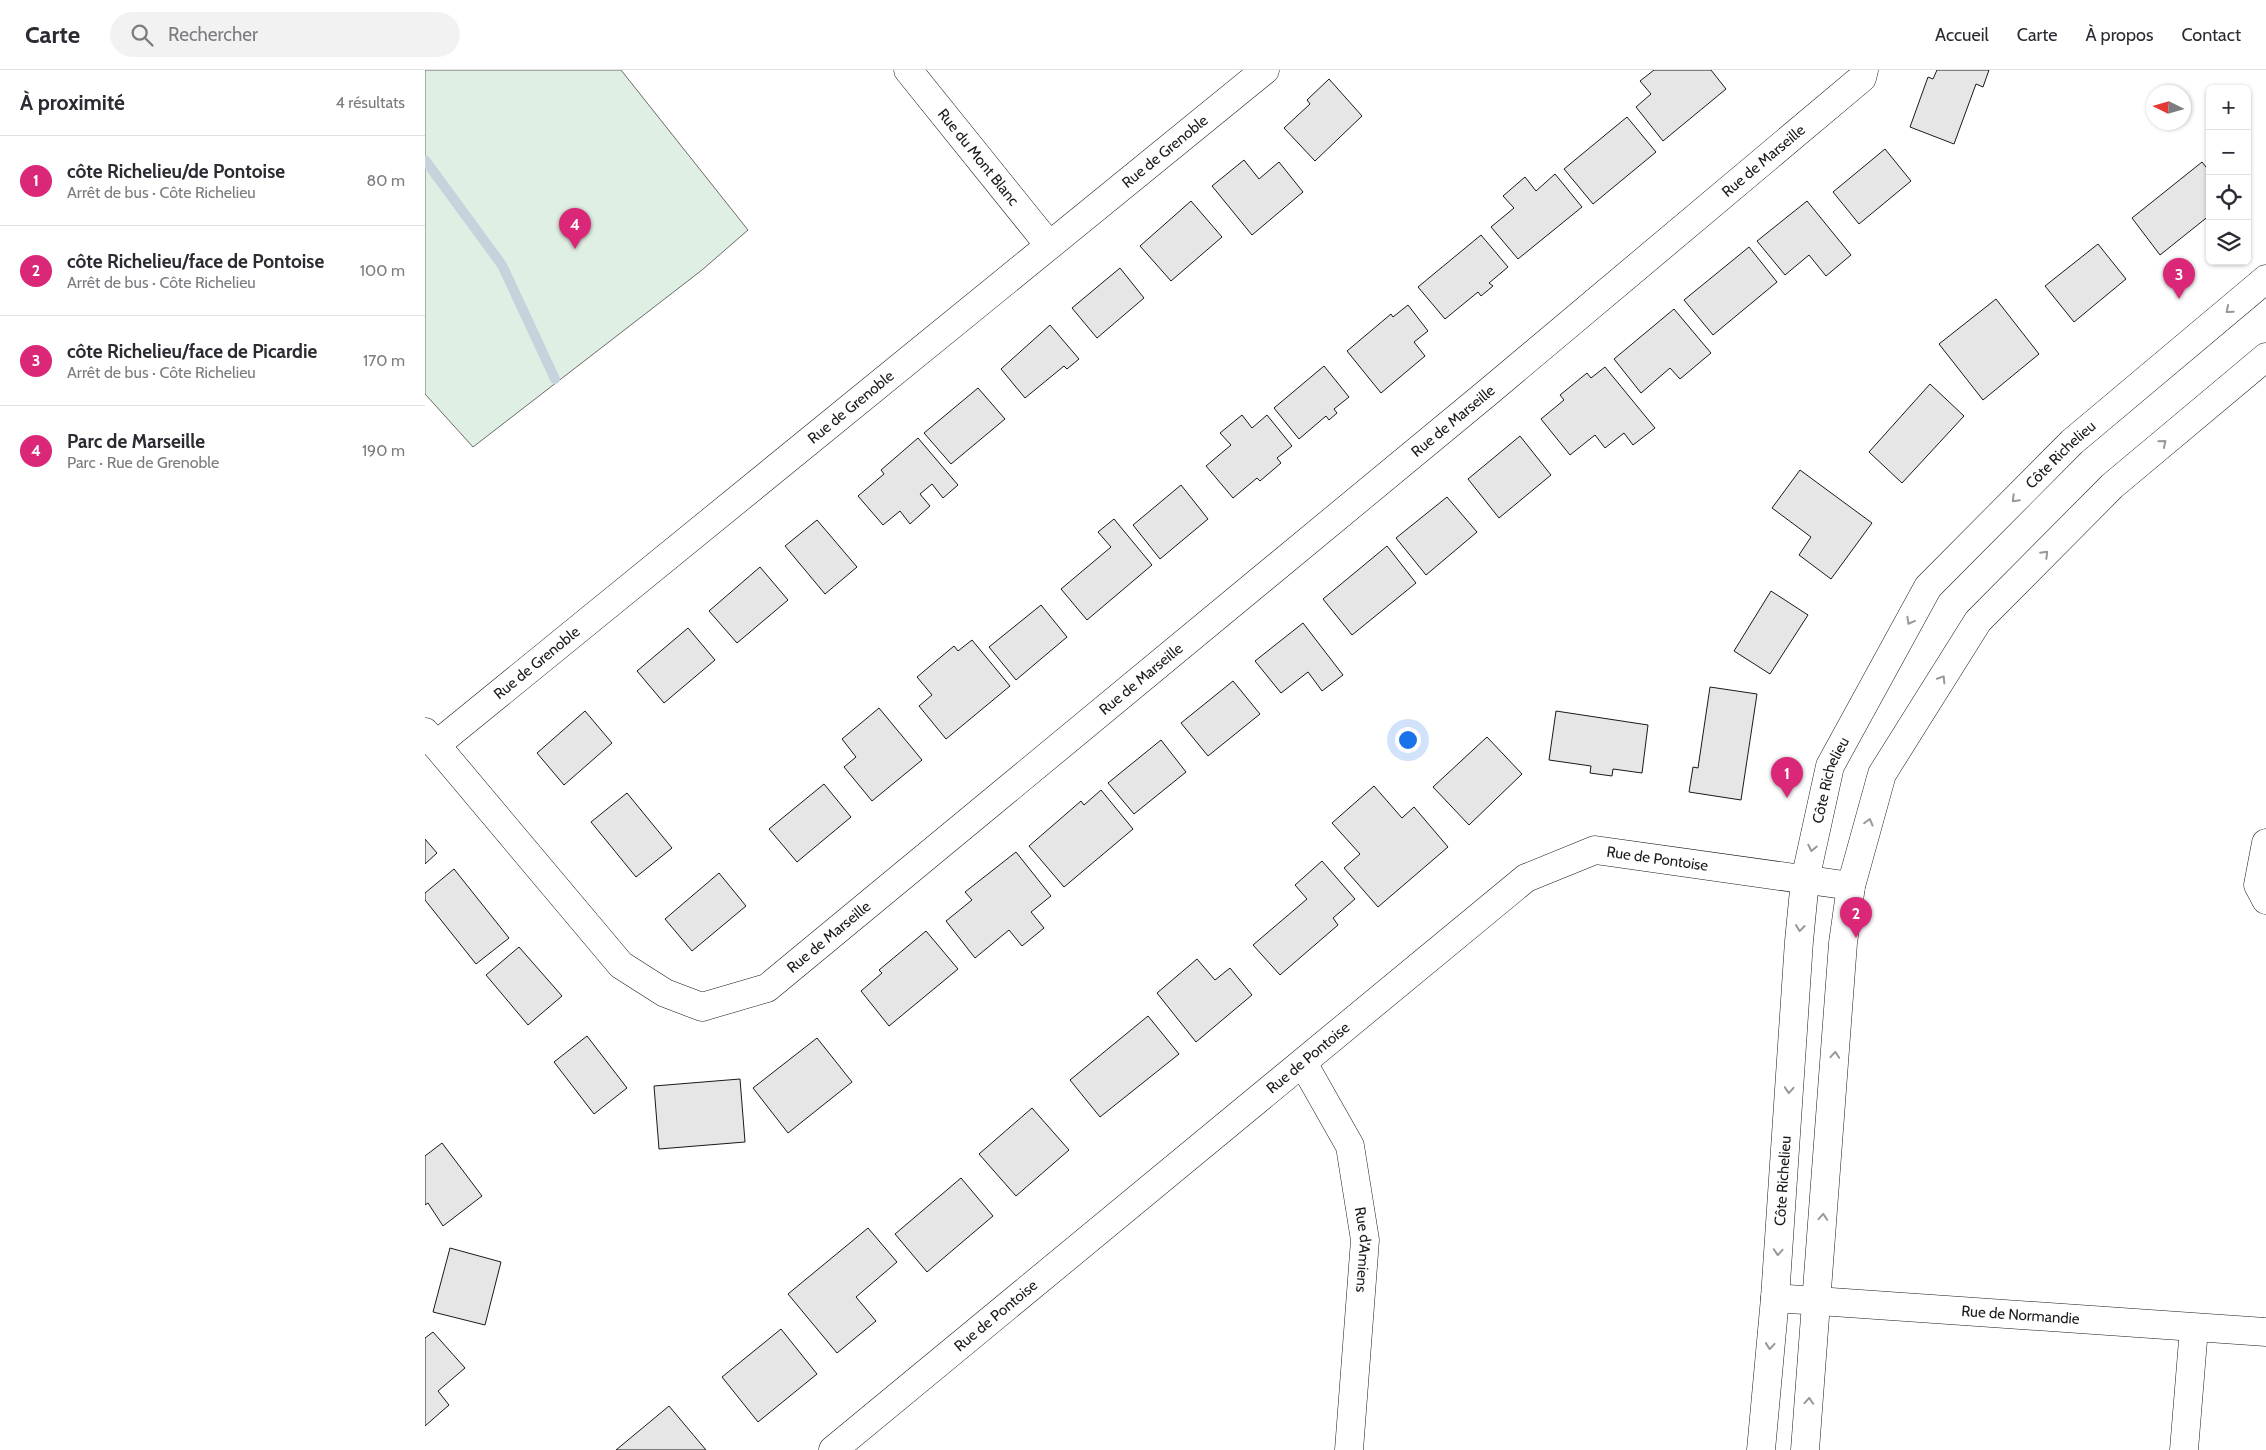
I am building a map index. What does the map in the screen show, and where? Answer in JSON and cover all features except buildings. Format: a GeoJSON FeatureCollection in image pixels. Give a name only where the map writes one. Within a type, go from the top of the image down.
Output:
{"type":"FeatureCollection","features":[{"type":"Feature","properties":{"kind":"street","name":"Rue du Mont Blanc"},"geometry":{"type":"LineString","coordinates":[[908,70],[1049,245]]}},
{"type":"Feature","properties":{"kind":"street","name":"Rue de Grenoble"},"geometry":{"type":"LineString","coordinates":[[430,739],[1049,245],[1265,70]]}},
{"type":"Feature","properties":{"kind":"street","name":"Rue de Marseille"},"geometry":{"type":"LineString","coordinates":[[430,739],[621,964],[665,993],[702,1007],[767,988],[1487,393],[1863,78],[1864,70]]}},
{"type":"Feature","properties":{"kind":"street","name":"Côte Richelieu"},"geometry":{"type":"LineString","coordinates":[[1761,1450],[1775,1298],[1798,951],[1805,880],[1830,766],[1928,587],[2071,442],[2266,279]]}},
{"type":"Feature","properties":{"kind":"street"},"geometry":{"type":"LineString","coordinates":[[1805,1450],[1843,943],[1851,886],[1882,774],[1978,621],[2112,486],[2266,357]]}},
{"type":"Feature","properties":{"kind":"street"},"geometry":{"type":"LineString","coordinates":[[2266,843],[2258,886],[2266,900]]}},
{"type":"Feature","properties":{"kind":"street","name":"Rue de Pontoise"},"geometry":{"type":"LineString","coordinates":[[833,1450],[1526,878],[1595,850],[1851,886]]}},
{"type":"Feature","properties":{"kind":"street","name":"Rue d'Amiens"},"geometry":{"type":"LineString","coordinates":[[1303,1063],[1350,1146],[1365,1240],[1349,1450]]}},
{"type":"Feature","properties":{"kind":"street","name":"Rue de Normandie"},"geometry":{"type":"LineString","coordinates":[[1775,1298],[2266,1332]]}},
{"type":"Feature","properties":{"kind":"street"},"geometry":{"type":"LineString","coordinates":[[2184,1450],[2194,1328]]}},
{"type":"Feature","properties":{"kind":"green space"},"geometry":{"type":"Polygon","coordinates":[[[425,70],[621,70],[748,230],[702,270],[473,447],[425,394],[425,70]]]}},
{"type":"Feature","properties":{"kind":"waterway"},"geometry":{"type":"LineString","coordinates":[[425,160],[502,265],[555,379]]}},
{"type":"Feature","properties":{"kind":"place","name":"Parc de Marseille"},"geometry":{"type":"Point","coordinates":[575,249]}},
{"type":"Feature","properties":{"kind":"place","name":"côte Richelieu/face de Picardie"},"geometry":{"type":"Point","coordinates":[2179,299]}},
{"type":"Feature","properties":{"kind":"place","name":"côte Richelieu/de Pontoise"},"geometry":{"type":"Point","coordinates":[1787,798]}},
{"type":"Feature","properties":{"kind":"place","name":"côte Richelieu/face de Pontoise"},"geometry":{"type":"Point","coordinates":[1856,938]}}]}
